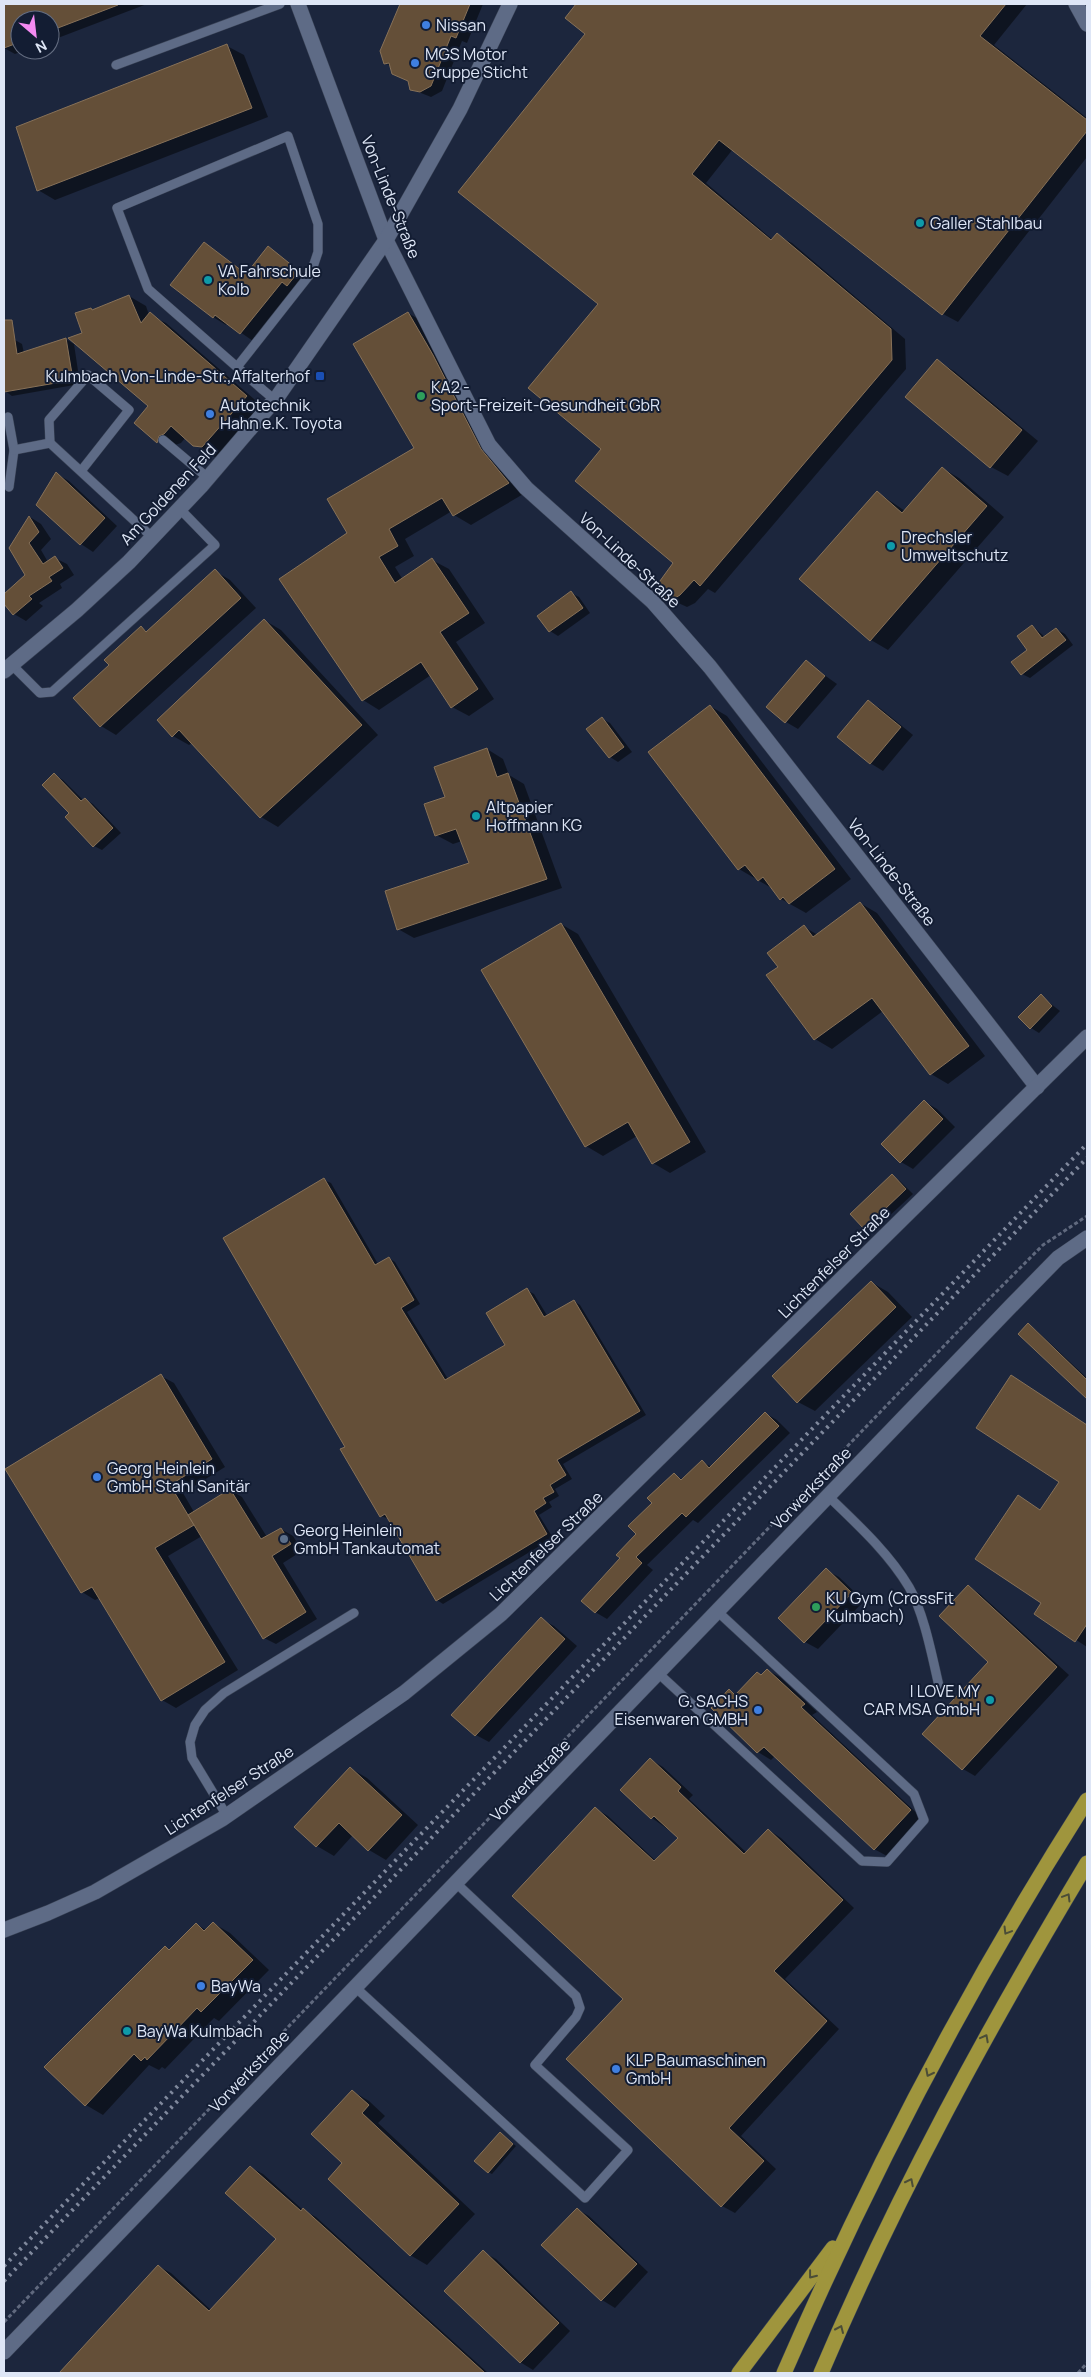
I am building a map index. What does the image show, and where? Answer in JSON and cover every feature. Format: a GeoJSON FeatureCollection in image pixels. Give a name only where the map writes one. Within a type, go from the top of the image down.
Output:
{"type":"FeatureCollection","features":[{"type":"Feature","properties":{"kind":"highway"},"geometry":{"type":"LineString","coordinates":[[784,2373],[852,2223],[930,2070],[992,1957],[1087,1800]]}},
{"type":"Feature","properties":{"kind":"highway"},"geometry":{"type":"LineString","coordinates":[[821,2373],[882,2237],[938,2126],[1015,1984],[1087,1863]]}},
{"type":"Feature","properties":{"kind":"highway"},"geometry":{"type":"LineString","coordinates":[[738,2373],[852,2223]]}},
{"type":"Feature","properties":{"kind":"street","name":"Von-Linde-Straße"},"geometry":{"type":"LineString","coordinates":[[298,4],[386,240],[489,445],[526,488],[653,602],[710,667],[1037,1087]]}},
{"type":"Feature","properties":{"kind":"street","name":"Am Goldenen Feld"},"geometry":{"type":"LineString","coordinates":[[8,668],[77,610],[152,537],[208,478],[275,400],[386,240],[460,109],[510,4]]}},
{"type":"Feature","properties":{"kind":"street"},"geometry":{"type":"LineString","coordinates":[[1076,4],[1087,24]]}},
{"type":"Feature","properties":{"kind":"street","name":"Lichtenfelser Straße"},"geometry":{"type":"LineString","coordinates":[[4,1930],[48,1914],[95,1892],[227,1816],[404,1693],[502,1614],[1087,1037]]}},
{"type":"Feature","properties":{"kind":"street","name":"Vorwerkstraße"},"geometry":{"type":"LineString","coordinates":[[4,2352],[1058,1258],[1087,1238]]}},
{"type":"Feature","properties":{"kind":"lane"},"geometry":{"type":"LineString","coordinates":[[116,65],[280,4]]}},
{"type":"Feature","properties":{"kind":"lane"},"geometry":{"type":"LineString","coordinates":[[237,367],[312,273],[318,252],[318,224],[288,136],[116,208],[148,289],[237,367],[275,400]]}},
{"type":"Feature","properties":{"kind":"lane"},"geometry":{"type":"LineString","coordinates":[[81,472],[128,410],[88,375],[49,420],[50,443],[81,472],[152,537]]}},
{"type":"Feature","properties":{"kind":"lane"},"geometry":{"type":"LineString","coordinates":[[8,417],[14,450],[9,487]]}},
{"type":"Feature","properties":{"kind":"lane"},"geometry":{"type":"LineString","coordinates":[[163,440],[208,478]]}},
{"type":"Feature","properties":{"kind":"lane"},"geometry":{"type":"LineString","coordinates":[[14,450],[50,443]]}},
{"type":"Feature","properties":{"kind":"lane"},"geometry":{"type":"LineString","coordinates":[[8,668],[40,692],[52,692],[215,545],[179,508]]}},
{"type":"Feature","properties":{"kind":"lane"},"geometry":{"type":"LineString","coordinates":[[828,1496],[873,1540],[910,1588],[929,1640],[939,1686]]}},
{"type":"Feature","properties":{"kind":"lane"},"geometry":{"type":"LineString","coordinates":[[658,1673],[862,1861],[887,1862],[924,1820],[914,1794],[717,1611]]}},
{"type":"Feature","properties":{"kind":"lane"},"geometry":{"type":"LineString","coordinates":[[227,1816],[192,1758],[190,1742],[194,1725],[205,1710],[224,1693],[354,1613]]}},
{"type":"Feature","properties":{"kind":"lane"},"geometry":{"type":"LineString","coordinates":[[355,1987],[585,2198],[628,2150],[535,2065],[576,2017],[580,2008],[576,1996],[456,1883]]}},
{"type":"Feature","properties":{"kind":"path"},"geometry":{"type":"LineString","coordinates":[[4,2322],[992,1296],[1043,1245],[1087,1216]]}},
{"type":"Feature","properties":{"kind":"path"},"geometry":{"type":"LineString","coordinates":[[1078,2373],[1087,2363]]}},
{"type":"Feature","properties":{"kind":"building"},"geometry":{"type":"Polygon","coordinates":[[[4,4],[118,5],[60,27],[60,10],[10,10],[10,46],[4,48],[4,4]]]}},
{"type":"Feature","properties":{"kind":"building"},"geometry":{"type":"Polygon","coordinates":[[[400,4],[470,4],[456,38],[451,36],[431,86],[420,92],[410,90],[408,81],[392,74],[389,63],[384,64],[380,51],[400,4]]]}},
{"type":"Feature","properties":{"kind":"building"},"geometry":{"type":"Polygon","coordinates":[[[576,4],[1006,4],[980,36],[1087,120],[1087,131],[942,315],[719,140],[692,174],[771,240],[777,233],[891,329],[892,360],[700,586],[694,580],[680,595],[672,600],[660,596],[657,585],[673,563],[575,481],[601,449],[528,388],[598,304],[458,192],[585,34],[565,18],[576,4]]]}},
{"type":"Feature","properties":{"kind":"building"},"geometry":{"type":"Polygon","coordinates":[[[227,44],[252,108],[37,191],[16,127],[227,44]]]}},
{"type":"Feature","properties":{"kind":"building"},"geometry":{"type":"Polygon","coordinates":[[[204,242],[246,274],[268,246],[299,271],[287,286],[282,282],[240,334],[215,315],[213,318],[170,285],[204,242]]]}},
{"type":"Feature","properties":{"kind":"building"},"geometry":{"type":"Polygon","coordinates":[[[129,295],[141,323],[150,312],[247,396],[202,447],[193,446],[171,426],[164,434],[159,436],[157,443],[134,423],[148,406],[68,338],[82,333],[75,313],[91,308],[92,310],[129,295]]]}},
{"type":"Feature","properties":{"kind":"building"},"geometry":{"type":"Polygon","coordinates":[[[408,312],[433,355],[481,449],[509,483],[453,516],[442,498],[389,529],[398,546],[379,557],[395,583],[432,558],[469,613],[440,632],[478,689],[451,708],[421,662],[362,701],[279,579],[347,533],[327,499],[414,448],[353,344],[408,312]]]}},
{"type":"Feature","properties":{"kind":"building"},"geometry":{"type":"Polygon","coordinates":[[[4,320],[12,320],[17,354],[66,338],[73,380],[4,392],[4,320]]]}},
{"type":"Feature","properties":{"kind":"building"},"geometry":{"type":"Polygon","coordinates":[[[937,359],[1022,430],[990,468],[905,397],[937,359]]]}},
{"type":"Feature","properties":{"kind":"building","name":"Drechsler Umweltschutz"},"geometry":{"type":"Polygon","coordinates":[[[942,467],[987,506],[870,641],[799,579],[877,491],[902,513],[942,467]]]}},
{"type":"Feature","properties":{"kind":"building"},"geometry":{"type":"Polygon","coordinates":[[[56,472],[105,518],[80,545],[36,505],[56,472]]]}},
{"type":"Feature","properties":{"kind":"building"},"geometry":{"type":"Polygon","coordinates":[[[29,516],[39,532],[29,543],[43,564],[55,556],[63,568],[49,577],[52,581],[29,596],[32,599],[13,615],[4,604],[4,594],[25,575],[9,548],[29,516]]]}},
{"type":"Feature","properties":{"kind":"building"},"geometry":{"type":"Polygon","coordinates":[[[215,569],[241,598],[100,727],[73,698],[109,665],[104,660],[141,626],[146,632],[215,569]]]}},
{"type":"Feature","properties":{"kind":"building"},"geometry":{"type":"Polygon","coordinates":[[[571,591],[583,608],[549,632],[537,616],[571,591]]]}},
{"type":"Feature","properties":{"kind":"building"},"geometry":{"type":"Polygon","coordinates":[[[264,619],[362,725],[260,818],[179,730],[172,737],[157,720],[264,619]]]}},
{"type":"Feature","properties":{"kind":"building"},"geometry":{"type":"Polygon","coordinates":[[[1032,625],[1042,638],[1056,628],[1066,640],[1021,675],[1011,662],[1027,650],[1017,636],[1032,625]]]}},
{"type":"Feature","properties":{"kind":"building"},"geometry":{"type":"Polygon","coordinates":[[[806,660],[825,676],[785,723],[766,707],[806,660]]]}},
{"type":"Feature","properties":{"kind":"building"},"geometry":{"type":"Polygon","coordinates":[[[868,700],[901,727],[870,764],[837,737],[868,700]]]}},
{"type":"Feature","properties":{"kind":"building"},"geometry":{"type":"Polygon","coordinates":[[[710,705],[835,869],[789,904],[783,897],[780,900],[763,877],[758,881],[745,865],[738,870],[648,752],[710,705]]]}},
{"type":"Feature","properties":{"kind":"building"},"geometry":{"type":"Polygon","coordinates":[[[602,717],[624,747],[609,758],[586,729],[602,717]]]}},
{"type":"Feature","properties":{"kind":"building","name":"Altpapier Hoffmann KG"},"geometry":{"type":"Polygon","coordinates":[[[487,748],[497,777],[508,773],[547,879],[397,930],[385,891],[469,863],[456,829],[435,836],[424,804],[445,797],[434,767],[487,748]]]}},
{"type":"Feature","properties":{"kind":"building"},"geometry":{"type":"Polygon","coordinates":[[[54,773],[81,801],[85,798],[113,828],[93,847],[65,817],[69,813],[42,785],[54,773]]]}},
{"type":"Feature","properties":{"kind":"building"},"geometry":{"type":"Polygon","coordinates":[[[860,902],[969,1046],[930,1075],[872,998],[814,1040],[766,975],[778,967],[767,953],[804,925],[813,937],[860,902]]]}},
{"type":"Feature","properties":{"kind":"building"},"geometry":{"type":"Polygon","coordinates":[[[561,923],[690,1142],[652,1164],[628,1122],[585,1147],[481,970],[561,923]]]}},
{"type":"Feature","properties":{"kind":"building"},"geometry":{"type":"Polygon","coordinates":[[[1041,994],[1052,1006],[1030,1029],[1018,1017],[1041,994]]]}},
{"type":"Feature","properties":{"kind":"building"},"geometry":{"type":"Polygon","coordinates":[[[924,1100],[943,1119],[900,1163],[881,1144],[924,1100]]]}},
{"type":"Feature","properties":{"kind":"building"},"geometry":{"type":"Polygon","coordinates":[[[892,1174],[906,1189],[864,1229],[850,1214],[892,1174]]]}},
{"type":"Feature","properties":{"kind":"building"},"geometry":{"type":"Polygon","coordinates":[[[324,1178],[375,1265],[389,1257],[414,1300],[401,1308],[445,1380],[505,1345],[486,1313],[527,1288],[544,1317],[574,1300],[640,1411],[557,1460],[566,1475],[550,1485],[554,1492],[543,1498],[546,1503],[534,1511],[547,1534],[436,1601],[385,1514],[380,1517],[340,1449],[345,1447],[223,1238],[324,1178]]]}},
{"type":"Feature","properties":{"kind":"building"},"geometry":{"type":"Polygon","coordinates":[[[871,1281],[896,1307],[797,1403],[772,1376],[871,1281]]]}},
{"type":"Feature","properties":{"kind":"building"},"geometry":{"type":"Polygon","coordinates":[[[1028,1323],[1087,1380],[1087,1399],[1018,1334],[1028,1323]]]}},
{"type":"Feature","properties":{"kind":"building","name":"Georg Heinlein GmbH Stahl Sanitär"},"geometry":{"type":"Polygon","coordinates":[[[161,1374],[212,1459],[170,1485],[194,1525],[155,1548],[225,1662],[161,1701],[92,1587],[81,1593],[5,1469],[161,1374]]]}},
{"type":"Feature","properties":{"kind":"building"},"geometry":{"type":"Polygon","coordinates":[[[1011,1375],[1087,1425],[1087,1624],[1075,1642],[1034,1614],[1041,1603],[975,1559],[1018,1495],[1040,1510],[1059,1482],[976,1428],[1011,1375]]]}},
{"type":"Feature","properties":{"kind":"building"},"geometry":{"type":"Polygon","coordinates":[[[765,1412],[779,1426],[686,1517],[682,1513],[636,1557],[642,1563],[595,1613],[581,1601],[620,1558],[616,1555],[636,1534],[628,1526],[652,1503],[647,1498],[674,1473],[681,1480],[702,1460],[709,1468],[765,1412]]]}},
{"type":"Feature","properties":{"kind":"building"},"geometry":{"type":"Polygon","coordinates":[[[230,1489],[261,1539],[281,1528],[291,1544],[272,1556],[306,1612],[263,1639],[188,1515],[230,1489]]]}},
{"type":"Feature","properties":{"kind":"building"},"geometry":{"type":"Polygon","coordinates":[[[826,1568],[852,1593],[804,1643],[778,1618],[826,1568]]]}},
{"type":"Feature","properties":{"kind":"building","name":"I LOVE MY CAR MSA GmbH"},"geometry":{"type":"Polygon","coordinates":[[[968,1585],[1057,1667],[962,1770],[922,1734],[988,1662],[939,1616],[968,1585]]]}},
{"type":"Feature","properties":{"kind":"building"},"geometry":{"type":"Polygon","coordinates":[[[541,1617],[565,1639],[475,1736],[451,1715],[541,1617]]]}},
{"type":"Feature","properties":{"kind":"building"},"geometry":{"type":"Polygon","coordinates":[[[767,1669],[805,1704],[801,1707],[911,1810],[874,1850],[764,1747],[757,1753],[711,1708],[729,1689],[735,1695],[757,1672],[761,1675],[767,1669]]]}},
{"type":"Feature","properties":{"kind":"building"},"geometry":{"type":"Polygon","coordinates":[[[650,1758],[681,1787],[678,1791],[744,1854],[768,1829],[843,1900],[774,1971],[827,2021],[729,2128],[764,2161],[721,2207],[566,2059],[623,1999],[512,1896],[595,1807],[654,1861],[678,1838],[654,1816],[651,1819],[620,1790],[650,1758]]]}},
{"type":"Feature","properties":{"kind":"building"},"geometry":{"type":"Polygon","coordinates":[[[350,1767],[402,1815],[368,1851],[339,1823],[316,1847],[294,1827],[350,1767]]]}},
{"type":"Feature","properties":{"kind":"building","name":"BayWa Kulmbach"},"geometry":{"type":"Polygon","coordinates":[[[213,1922],[253,1960],[201,2012],[197,2008],[147,2060],[145,2057],[141,2061],[134,2054],[85,2106],[44,2067],[165,1946],[169,1950],[196,1923],[204,1931],[213,1922]]]}},
{"type":"Feature","properties":{"kind":"building"},"geometry":{"type":"Polygon","coordinates":[[[352,2090],[369,2105],[362,2113],[459,2204],[410,2256],[328,2179],[342,2163],[311,2134],[352,2090]]]}},
{"type":"Feature","properties":{"kind":"building"},"geometry":{"type":"Polygon","coordinates":[[[500,2132],[513,2144],[488,2173],[474,2161],[500,2132]]]}},
{"type":"Feature","properties":{"kind":"building"},"geometry":{"type":"Polygon","coordinates":[[[250,2166],[301,2211],[303,2208],[485,2373],[59,2373],[158,2265],[209,2311],[276,2239],[225,2193],[250,2166]]]}},
{"type":"Feature","properties":{"kind":"building"},"geometry":{"type":"Polygon","coordinates":[[[577,2208],[637,2264],[601,2301],[541,2245],[577,2208]]]}},
{"type":"Feature","properties":{"kind":"building"},"geometry":{"type":"Polygon","coordinates":[[[483,2250],[559,2323],[520,2363],[444,2291],[483,2250]]]}},
{"type":"Feature","properties":{"kind":"railway"},"geometry":{"type":"LineString","coordinates":[[4,2266],[1087,1144]]}},
{"type":"Feature","properties":{"kind":"railway"},"geometry":{"type":"LineString","coordinates":[[4,2281],[1087,1158]]}},
{"type":"Feature","properties":{"kind":"place","name":"Nissan"},"geometry":{"type":"Point","coordinates":[426,25]}},
{"type":"Feature","properties":{"kind":"place","name":"MGS Motor Gruppe Sticht"},"geometry":{"type":"Point","coordinates":[415,63]}},
{"type":"Feature","properties":{"kind":"place","name":"Galler Stahlbau"},"geometry":{"type":"Point","coordinates":[920,223]}},
{"type":"Feature","properties":{"kind":"place","name":"VA Fahrschule Kolb"},"geometry":{"type":"Point","coordinates":[208,280]}},
{"type":"Feature","properties":{"kind":"place","name":"Kulmbach Von-Linde-Str.,Affalterhof"},"geometry":{"type":"Point","coordinates":[320,376]}},
{"type":"Feature","properties":{"kind":"place","name":"KA2 - Sport-Freizeit-Gesundheit GbR"},"geometry":{"type":"Point","coordinates":[421,396]}},
{"type":"Feature","properties":{"kind":"place","name":"Autotechnik Hahn e.K. Toyota"},"geometry":{"type":"Point","coordinates":[210,414]}},
{"type":"Feature","properties":{"kind":"place","name":"Drechsler Umweltschutz"},"geometry":{"type":"Point","coordinates":[891,546]}},
{"type":"Feature","properties":{"kind":"place","name":"Altpapier Hoffmann KG"},"geometry":{"type":"Point","coordinates":[476,816]}},
{"type":"Feature","properties":{"kind":"place","name":"Georg Heinlein GmbH Stahl Sanitär"},"geometry":{"type":"Point","coordinates":[97,1477]}},
{"type":"Feature","properties":{"kind":"place","name":"Georg Heinlein GmbH Tankautomat"},"geometry":{"type":"Point","coordinates":[284,1539]}},
{"type":"Feature","properties":{"kind":"place","name":"KU Gym (CrossFit Kulmbach)"},"geometry":{"type":"Point","coordinates":[816,1607]}},
{"type":"Feature","properties":{"kind":"place","name":"I LOVE MY CAR MSA GmbH"},"geometry":{"type":"Point","coordinates":[990,1700]}},
{"type":"Feature","properties":{"kind":"place","name":"G. SACHS Eisenwaren GMBH"},"geometry":{"type":"Point","coordinates":[758,1710]}},
{"type":"Feature","properties":{"kind":"place","name":"BayWa"},"geometry":{"type":"Point","coordinates":[201,1986]}},
{"type":"Feature","properties":{"kind":"place","name":"BayWa Kulmbach"},"geometry":{"type":"Point","coordinates":[127,2031]}},
{"type":"Feature","properties":{"kind":"place","name":"KLP Baumaschinen GmbH"},"geometry":{"type":"Point","coordinates":[616,2069]}}]}
